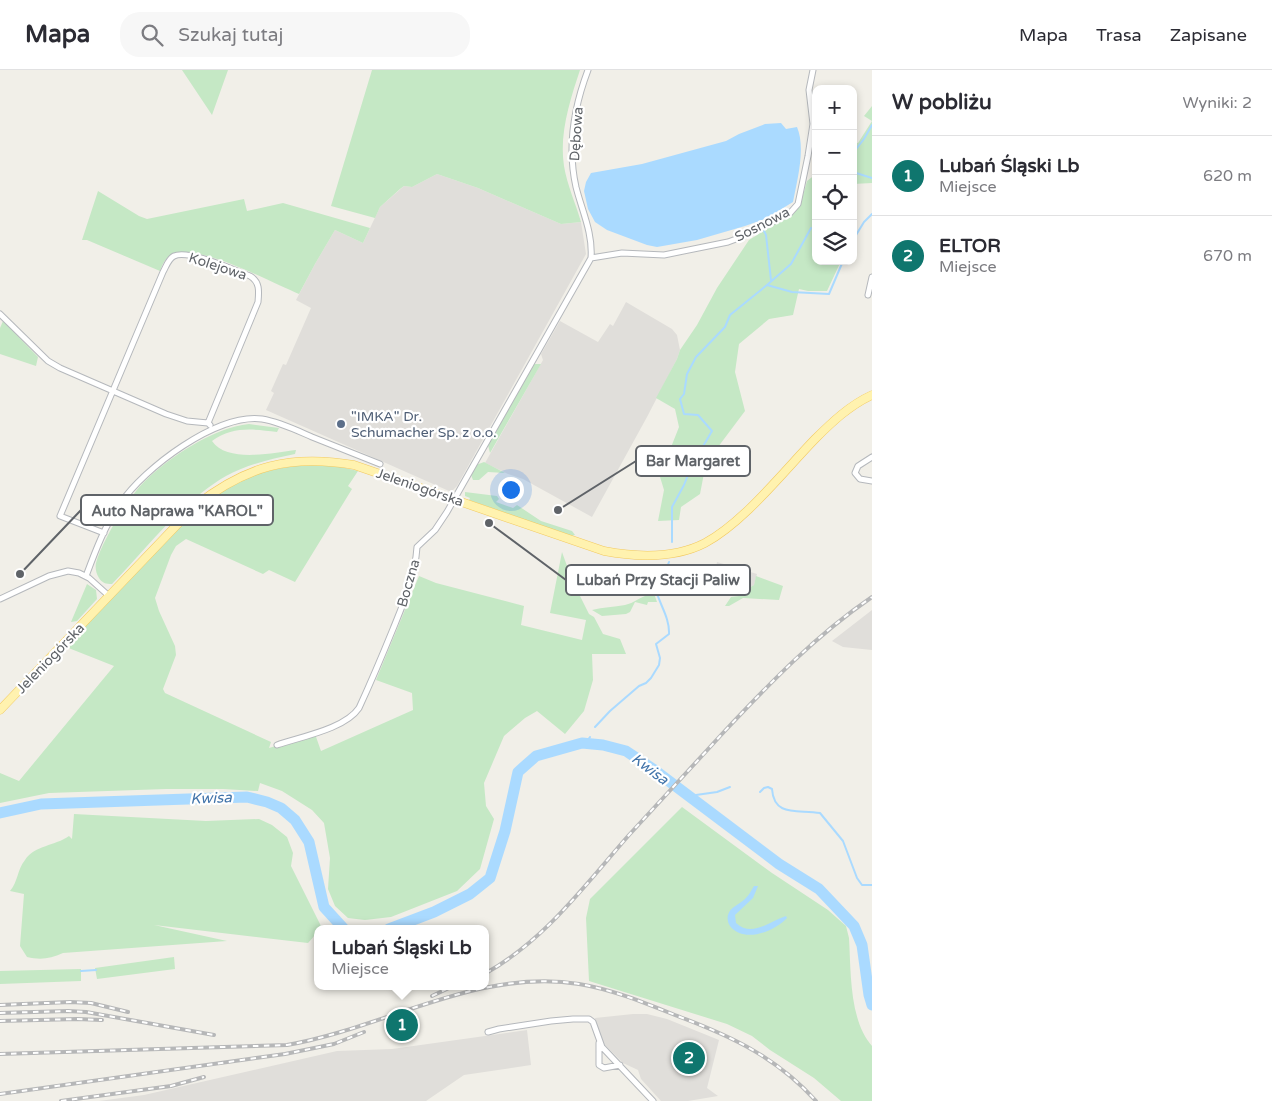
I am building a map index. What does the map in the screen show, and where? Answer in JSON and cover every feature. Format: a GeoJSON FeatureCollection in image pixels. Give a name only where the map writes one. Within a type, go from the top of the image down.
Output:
{"type":"FeatureCollection","features":[{"type":"Feature","properties":{"kind":"main road","name":"Jeleniogórska"},"geometry":{"type":"LineString","coordinates":[[0,710],[195,506],[234,479],[271,466],[298,461],[316,460],[354,465],[455,498],[604,551],[653,556],[688,550],[704,544],[726,530],[825,429],[844,412],[872,395]]}},
{"type":"Feature","properties":{"kind":"street","name":"Dębowa"},"geometry":{"type":"LineString","coordinates":[[588,70],[577,104],[572,144],[573,171],[592,244],[591,258]]}},
{"type":"Feature","properties":{"kind":"street","name":"Sosnowa"},"geometry":{"type":"LineString","coordinates":[[591,258],[622,253],[664,255],[728,242],[747,235],[790,213],[798,204],[808,156],[812,124],[809,90],[813,70]]}},
{"type":"Feature","properties":{"kind":"street","name":"Kolejowa"},"geometry":{"type":"LineString","coordinates":[[104,533],[60,516],[163,272],[170,259],[175,255],[182,254],[205,260],[255,279],[258,283],[258,302],[208,423]]}},
{"type":"Feature","properties":{"kind":"street","name":"Boczna"},"geometry":{"type":"LineString","coordinates":[[277,744],[336,725],[356,712],[386,647],[409,590],[415,568],[417,547],[435,530],[455,498],[542,340],[591,258]]}},
{"type":"Feature","properties":{"kind":"street"},"geometry":{"type":"LineString","coordinates":[[868,295],[872,277]]}},
{"type":"Feature","properties":{"kind":"street"},"geometry":{"type":"LineString","coordinates":[[0,314],[48,361],[166,414],[187,421],[208,423],[212,430]]}},
{"type":"Feature","properties":{"kind":"street","name":"Jeleniogórska"},"geometry":{"type":"LineString","coordinates":[[86,576],[118,505],[141,479],[158,464],[187,444],[228,423],[243,420],[263,420],[282,424],[380,464]]}},
{"type":"Feature","properties":{"kind":"street"},"geometry":{"type":"LineString","coordinates":[[872,457],[858,466],[855,473],[860,478],[872,481]]}},
{"type":"Feature","properties":{"kind":"street"},"geometry":{"type":"LineString","coordinates":[[0,599],[60,572],[72,571],[86,576],[109,596]]}},
{"type":"Feature","properties":{"kind":"street"},"geometry":{"type":"LineString","coordinates":[[488,1032],[551,1021],[589,1019],[602,1047],[653,1101]]}},
{"type":"Feature","properties":{"kind":"street"},"geometry":{"type":"LineString","coordinates":[[600,1040],[599,1065],[604,1068],[620,1065]]}},
{"type":"Feature","properties":{"kind":"shaded area"},"geometry":{"type":"Polygon","coordinates":[[[437,174],[478,188],[561,224],[581,222],[586,254],[457,486],[449,491],[266,410],[274,393],[271,391],[283,364],[286,365],[311,308],[296,300],[335,230],[363,243],[380,207],[404,186],[412,187],[437,174]]]}},
{"type":"Feature","properties":{"kind":"shaded area"},"geometry":{"type":"Polygon","coordinates":[[[626,302],[672,329],[677,335],[680,350],[647,417],[592,517],[523,479],[485,463],[543,360],[541,354],[560,321],[598,342],[610,324],[613,326],[626,302]]]}},
{"type":"Feature","properties":{"kind":"shaded area"},"geometry":{"type":"Polygon","coordinates":[[[717,562],[757,574],[754,585],[742,592],[714,584],[717,562]]]}},
{"type":"Feature","properties":{"kind":"shaded area"},"geometry":{"type":"Polygon","coordinates":[[[872,610],[872,650],[843,647],[832,641],[872,610]]]}},
{"type":"Feature","properties":{"kind":"shaded area"},"geometry":{"type":"Polygon","coordinates":[[[647,1014],[667,1019],[719,1040],[707,1088],[718,1096],[688,1101],[661,1101],[641,1079],[638,1070],[623,1063],[604,1044],[596,1027],[595,1018],[647,1014]]]}},
{"type":"Feature","properties":{"kind":"shaded area"},"geometry":{"type":"Polygon","coordinates":[[[527,1030],[531,1065],[464,1075],[426,1101],[99,1101],[144,1095],[337,1051],[392,1049],[527,1030]]]}},
{"type":"Feature","properties":{"kind":"green space"},"geometry":{"type":"Polygon","coordinates":[[[182,70],[228,70],[212,115],[182,70]]]}},
{"type":"Feature","properties":{"kind":"green space"},"geometry":{"type":"Polygon","coordinates":[[[372,70],[580,70],[566,117],[563,154],[567,180],[581,222],[561,224],[478,188],[437,174],[412,187],[404,186],[380,207],[375,218],[331,206],[372,70]]]}},
{"type":"Feature","properties":{"kind":"green space"},"geometry":{"type":"Polygon","coordinates":[[[872,106],[872,121],[864,116],[872,106]]]}},
{"type":"Feature","properties":{"kind":"green space"},"geometry":{"type":"Polygon","coordinates":[[[872,121],[872,183],[857,184],[858,143],[872,121]]]}},
{"type":"Feature","properties":{"kind":"green space"},"geometry":{"type":"Polygon","coordinates":[[[812,177],[812,265],[839,265],[827,291],[799,289],[793,315],[769,319],[739,344],[735,372],[745,411],[706,463],[700,494],[681,507],[679,520],[658,521],[664,490],[657,467],[664,465],[679,427],[675,409],[656,398],[680,350],[697,325],[717,288],[749,240],[791,214],[800,206],[807,181],[812,177]]]}},
{"type":"Feature","properties":{"kind":"green space"},"geometry":{"type":"Polygon","coordinates":[[[98,191],[147,219],[244,199],[247,211],[283,203],[370,228],[363,243],[335,230],[299,294],[237,266],[201,254],[186,252],[171,255],[165,260],[160,271],[87,240],[82,240],[98,191]]]}},
{"type":"Feature","properties":{"kind":"green space"},"geometry":{"type":"Polygon","coordinates":[[[3,321],[38,357],[36,366],[0,354],[0,328],[3,321]]]}},
{"type":"Feature","properties":{"kind":"green space"},"geometry":{"type":"Polygon","coordinates":[[[533,364],[541,364],[490,453],[488,445],[490,440],[533,364]]]}},
{"type":"Feature","properties":{"kind":"green space"},"geometry":{"type":"Polygon","coordinates":[[[249,424],[279,428],[277,432],[235,431],[212,441],[219,448],[239,454],[251,455],[296,450],[295,454],[251,465],[226,476],[194,499],[180,512],[112,584],[101,581],[96,569],[99,554],[124,508],[145,481],[167,462],[207,437],[221,431],[249,424]]]}},
{"type":"Feature","properties":{"kind":"green space"},"geometry":{"type":"Polygon","coordinates":[[[484,462],[505,473],[488,472],[479,480],[473,480],[471,475],[476,465],[484,462]]]}},
{"type":"Feature","properties":{"kind":"green space"},"geometry":{"type":"Polygon","coordinates":[[[309,464],[328,464],[358,471],[348,486],[352,489],[295,582],[269,570],[263,574],[186,539],[176,546],[155,598],[175,646],[176,655],[163,689],[165,693],[271,742],[269,748],[315,734],[321,751],[413,710],[412,693],[376,680],[419,576],[436,583],[524,606],[521,625],[582,640],[586,620],[550,613],[562,552],[572,580],[589,614],[594,617],[603,634],[620,639],[626,654],[592,654],[593,680],[584,711],[565,734],[537,711],[525,718],[504,736],[484,783],[486,806],[494,819],[480,869],[457,891],[391,917],[365,920],[348,918],[335,906],[328,889],[330,858],[324,823],[312,810],[282,791],[260,783],[258,791],[166,789],[49,793],[0,803],[0,773],[19,781],[114,666],[66,647],[192,515],[207,502],[241,480],[260,473],[309,464]]]}},
{"type":"Feature","properties":{"kind":"green space"},"geometry":{"type":"Polygon","coordinates":[[[465,492],[497,496],[499,499],[496,502],[513,508],[517,505],[541,521],[572,531],[575,535],[571,536],[469,500],[470,498],[465,496],[465,492]]]}},
{"type":"Feature","properties":{"kind":"green space"},"geometry":{"type":"Polygon","coordinates":[[[656,572],[653,587],[657,602],[648,602],[647,605],[635,602],[630,612],[626,614],[602,616],[592,610],[625,605],[648,595],[650,579],[656,572]]]}},
{"type":"Feature","properties":{"kind":"green space"},"geometry":{"type":"Polygon","coordinates":[[[756,576],[783,586],[779,600],[743,598],[729,606],[725,606],[731,597],[739,596],[754,585],[756,576]]]}},
{"type":"Feature","properties":{"kind":"green space"},"geometry":{"type":"Polygon","coordinates":[[[87,584],[96,590],[97,599],[77,621],[71,622],[87,584]]]}},
{"type":"Feature","properties":{"kind":"green space"},"geometry":{"type":"Polygon","coordinates":[[[682,807],[772,873],[828,910],[846,926],[849,938],[851,980],[855,1009],[864,1035],[872,1046],[872,1101],[841,1101],[814,1078],[752,1036],[727,1024],[589,981],[586,918],[590,899],[682,807]]]}},
{"type":"Feature","properties":{"kind":"green space"},"geometry":{"type":"Polygon","coordinates":[[[74,814],[206,821],[259,819],[272,825],[287,837],[293,853],[291,866],[320,925],[314,925],[314,937],[308,943],[154,925],[227,941],[63,953],[45,958],[27,957],[20,946],[24,894],[10,891],[15,884],[22,864],[29,855],[40,848],[69,836],[72,839],[74,814]]]}},
{"type":"Feature","properties":{"kind":"green space"},"geometry":{"type":"Polygon","coordinates":[[[174,957],[175,969],[97,979],[95,968],[174,957]]]}},
{"type":"Feature","properties":{"kind":"green space"},"geometry":{"type":"Polygon","coordinates":[[[81,969],[81,981],[0,984],[0,971],[81,969]]]}},
{"type":"Feature","properties":{"kind":"water"},"geometry":{"type":"Polygon","coordinates":[[[781,123],[786,129],[797,127],[800,135],[801,154],[798,175],[793,202],[765,219],[697,240],[657,247],[607,230],[595,222],[588,209],[584,191],[591,173],[642,164],[726,141],[765,124],[781,123]]]}},
{"type":"Feature","properties":{"kind":"water"},"geometry":{"type":"Polygon","coordinates":[[[754,886],[758,886],[753,898],[735,915],[736,923],[748,929],[755,929],[786,916],[787,918],[775,927],[759,934],[743,934],[730,926],[728,915],[733,908],[743,901],[754,886]]]}},
{"type":"Feature","properties":{"kind":"waterway"},"geometry":{"type":"LineString","coordinates":[[857,148],[872,125]]}},
{"type":"Feature","properties":{"kind":"waterway"},"geometry":{"type":"LineString","coordinates":[[857,173],[872,178]]}},
{"type":"Feature","properties":{"kind":"waterway"},"geometry":{"type":"LineString","coordinates":[[857,233],[872,214]]}},
{"type":"Feature","properties":{"kind":"waterway"},"geometry":{"type":"LineString","coordinates":[[767,285],[791,264],[811,228]]}},
{"type":"Feature","properties":{"kind":"waterway"},"geometry":{"type":"LineString","coordinates":[[764,231],[771,280]]}},
{"type":"Feature","properties":{"kind":"waterway"},"geometry":{"type":"LineString","coordinates":[[672,542],[672,507],[692,465],[712,431],[698,415],[684,414],[680,399],[684,394],[687,374],[696,357],[725,327],[730,315],[767,285],[792,292],[829,294],[841,265]]}},
{"type":"Feature","properties":{"kind":"waterway"},"geometry":{"type":"LineString","coordinates":[[595,727],[610,711],[639,686],[646,683],[659,665],[660,658],[656,644],[669,634],[669,627],[656,592],[654,578],[667,567],[669,562]]}},
{"type":"Feature","properties":{"kind":"waterway","name":"Kwisa"},"geometry":{"type":"LineString","coordinates":[[585,744],[590,737]]}},
{"type":"Feature","properties":{"kind":"waterway","name":"Kwisa"},"geometry":{"type":"LineString","coordinates":[[400,925],[434,912],[470,894],[490,878],[505,831],[518,772],[536,756],[582,743],[603,745],[626,751],[653,769],[779,864],[819,889],[854,926],[862,945],[872,1005]]}},
{"type":"Feature","properties":{"kind":"waterway"},"geometry":{"type":"LineString","coordinates":[[689,796],[717,792],[730,787]]}},
{"type":"Feature","properties":{"kind":"waterway"},"geometry":{"type":"LineString","coordinates":[[760,792],[764,788],[772,789],[777,804],[783,808],[820,813],[843,841],[857,878],[862,885],[872,885]]}},
{"type":"Feature","properties":{"kind":"waterway","name":"Kwisa"},"geometry":{"type":"LineString","coordinates":[[0,813],[41,804],[247,797],[267,802],[281,808],[295,820],[309,842],[324,907],[340,925]]}},
{"type":"Feature","properties":{"kind":"waterway"},"geometry":{"type":"LineString","coordinates":[[81,971],[96,970]]}},
{"type":"Feature","properties":{"kind":"railway"},"geometry":{"type":"LineString","coordinates":[[489,971],[527,945],[546,928],[722,734],[793,661],[831,628],[872,597]]}},
{"type":"Feature","properties":{"kind":"railway"},"geometry":{"type":"LineString","coordinates":[[489,987],[541,981],[579,984],[643,1002],[718,1033],[753,1050],[786,1073],[816,1101]]}},
{"type":"Feature","properties":{"kind":"railway"},"geometry":{"type":"LineString","coordinates":[[432,996],[445,990]]}},
{"type":"Feature","properties":{"kind":"railway"},"geometry":{"type":"LineString","coordinates":[[0,1054],[287,1045],[324,1037],[432,1002],[477,990]]}},
{"type":"Feature","properties":{"kind":"railway"},"geometry":{"type":"LineString","coordinates":[[0,1005],[91,1003],[128,1012]]}},
{"type":"Feature","properties":{"kind":"railway"},"geometry":{"type":"LineString","coordinates":[[0,1013],[86,1012],[214,1035]]}},
{"type":"Feature","properties":{"kind":"railway"},"geometry":{"type":"LineString","coordinates":[[0,1021],[102,1020]]}},
{"type":"Feature","properties":{"kind":"railway"},"geometry":{"type":"LineString","coordinates":[[0,1094],[285,1054],[334,1044],[364,1032]]}},
{"type":"Feature","properties":{"kind":"railway"},"geometry":{"type":"LineString","coordinates":[[61,1101],[171,1086],[204,1077]]}},
{"type":"Feature","properties":{"kind":"place","name":"\"IMKA\" Dr. Schumacher Sp. z o.o."},"geometry":{"type":"Point","coordinates":[341,424]}},
{"type":"Feature","properties":{"kind":"place","name":"Bar Margaret"},"geometry":{"type":"Point","coordinates":[558,510]}},
{"type":"Feature","properties":{"kind":"place","name":"Lubań Przy Stacji Paliw"},"geometry":{"type":"Point","coordinates":[489,523]}},
{"type":"Feature","properties":{"kind":"place","name":"Auto Naprawa \"KAROL\""},"geometry":{"type":"Point","coordinates":[20,574]}},
{"type":"Feature","properties":{"kind":"place","name":"Lubań Śląski Lb"},"geometry":{"type":"Point","coordinates":[402,1025]}},
{"type":"Feature","properties":{"kind":"place","name":"ELTOR"},"geometry":{"type":"Point","coordinates":[689,1058]}}]}
